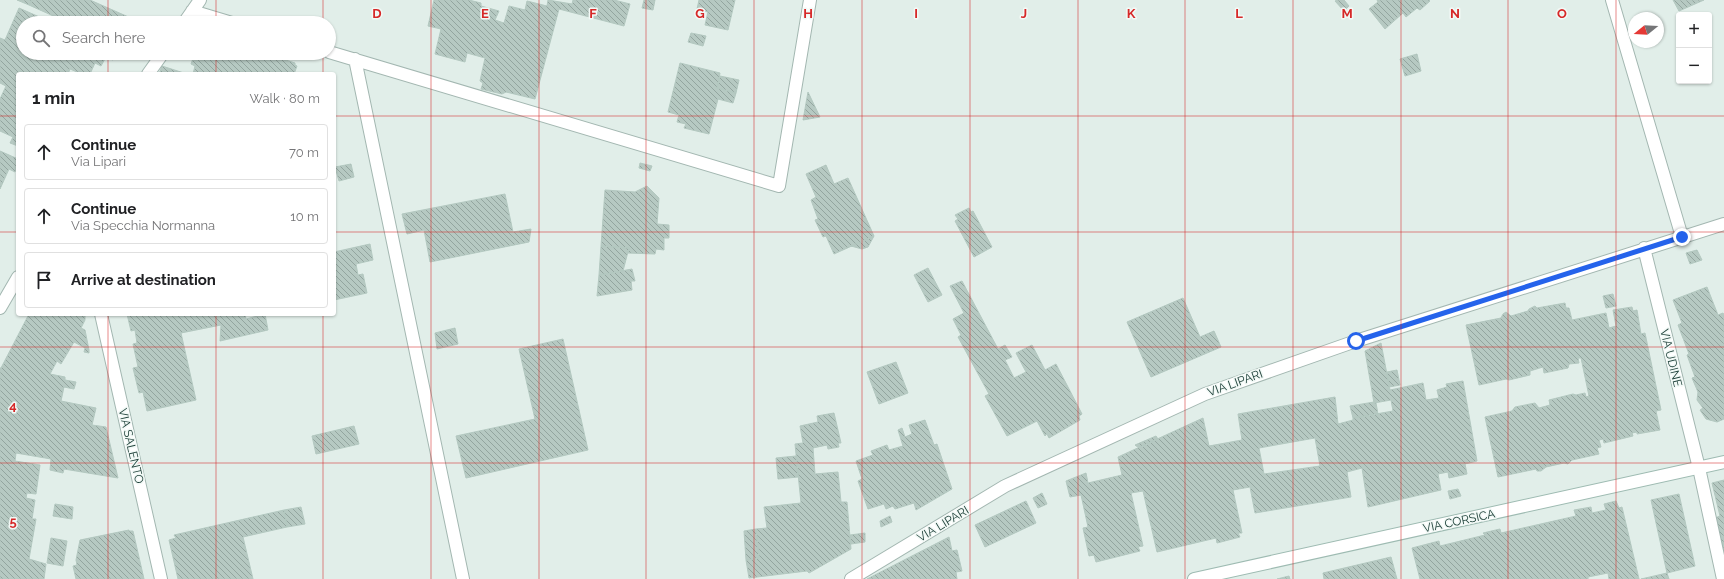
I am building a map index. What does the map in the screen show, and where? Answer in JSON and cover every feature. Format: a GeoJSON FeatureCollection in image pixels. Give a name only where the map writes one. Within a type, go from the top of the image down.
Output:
{"type":"FeatureCollection","features":[{"type":"Feature","properties":{"kind":"street"},"geometry":{"type":"LineString","coordinates":[[189,16],[200,0]]}},
{"type":"Feature","properties":{"kind":"street"},"geometry":{"type":"LineString","coordinates":[[336,54],[778,186],[810,0]]}},
{"type":"Feature","properties":{"kind":"street"},"geometry":{"type":"LineString","coordinates":[[1612,0],[1682,237]]}},
{"type":"Feature","properties":{"kind":"street"},"geometry":{"type":"LineString","coordinates":[[192,12],[207,16]]}},
{"type":"Feature","properties":{"kind":"street"},"geometry":{"type":"LineString","coordinates":[[355,59],[463,579]]}},
{"type":"Feature","properties":{"kind":"street"},"geometry":{"type":"LineString","coordinates":[[149,72],[158,60]]}},
{"type":"Feature","properties":{"kind":"street","name":"VIA LIPARI"},"geometry":{"type":"LineString","coordinates":[[851,579],[1005,486],[1205,394],[1356,341],[1644,248],[1724,224]]}},
{"type":"Feature","properties":{"kind":"street","name":"VIA UDINE"},"geometry":{"type":"LineString","coordinates":[[1644,248],[1698,468],[1723,579]]}},
{"type":"Feature","properties":{"kind":"street"},"geometry":{"type":"LineString","coordinates":[[0,308],[16,280]]}},
{"type":"Feature","properties":{"kind":"street","name":"VIA SALENTO"},"geometry":{"type":"LineString","coordinates":[[101,316],[161,579]]}},
{"type":"Feature","properties":{"kind":"street","name":"VIA CORSICA"},"geometry":{"type":"LineString","coordinates":[[1194,579],[1724,462]]}},
{"type":"Feature","properties":{"kind":"building"},"geometry":{"type":"Polygon","coordinates":[[[17,0],[32,0],[29,5],[17,0]]]}},
{"type":"Feature","properties":{"kind":"building"},"geometry":{"type":"Polygon","coordinates":[[[32,0],[90,0],[126,16],[53,16],[29,5],[32,0]]]}},
{"type":"Feature","properties":{"kind":"building"},"geometry":{"type":"Polygon","coordinates":[[[434,0],[469,0],[481,3],[481,6],[499,11],[495,20],[504,23],[509,6],[525,10],[527,1],[547,6],[548,0],[572,4],[573,0],[614,0],[630,4],[624,26],[559,9],[535,99],[506,92],[502,94],[481,89],[483,83],[480,81],[485,58],[467,53],[465,62],[435,54],[441,29],[428,26],[434,0]]]}},
{"type":"Feature","properties":{"kind":"building"},"geometry":{"type":"Polygon","coordinates":[[[644,0],[655,0],[653,10],[642,8],[644,0]]]}},
{"type":"Feature","properties":{"kind":"building"},"geometry":{"type":"Polygon","coordinates":[[[699,0],[735,0],[728,30],[705,25],[708,12],[697,9],[699,0]]]}},
{"type":"Feature","properties":{"kind":"building"},"geometry":{"type":"Polygon","coordinates":[[[1344,0],[1349,6],[1344,11],[1335,1],[1344,0]]]}},
{"type":"Feature","properties":{"kind":"building"},"geometry":{"type":"Polygon","coordinates":[[[1377,0],[1430,1],[1420,10],[1417,8],[1406,17],[1403,13],[1385,29],[1369,9],[1378,2],[1377,0]]]}},
{"type":"Feature","properties":{"kind":"building"},"geometry":{"type":"Polygon","coordinates":[[[1673,0],[1704,0],[1679,11],[1673,0]]]}},
{"type":"Feature","properties":{"kind":"building"},"geometry":{"type":"Polygon","coordinates":[[[19,8],[37,16],[16,16],[16,60],[104,60],[101,66],[95,63],[91,72],[77,72],[70,69],[69,72],[16,72],[16,145],[10,143],[13,137],[0,131],[0,99],[6,86],[0,83],[0,38],[5,40],[19,8]]]}},
{"type":"Feature","properties":{"kind":"building"},"geometry":{"type":"Polygon","coordinates":[[[691,33],[706,36],[703,46],[688,42],[691,33]]]}},
{"type":"Feature","properties":{"kind":"building"},"geometry":{"type":"Polygon","coordinates":[[[1417,54],[1421,71],[1405,76],[1400,59],[1417,54]]]}},
{"type":"Feature","properties":{"kind":"building"},"geometry":{"type":"Polygon","coordinates":[[[192,60],[286,60],[295,63],[297,66],[295,72],[194,72],[195,66],[191,64],[192,60]]]}},
{"type":"Feature","properties":{"kind":"building"},"geometry":{"type":"Polygon","coordinates":[[[680,63],[720,73],[717,88],[736,93],[733,103],[718,99],[709,134],[684,128],[686,124],[677,122],[679,115],[668,112],[680,63]]]}},
{"type":"Feature","properties":{"kind":"building"},"geometry":{"type":"Polygon","coordinates":[[[162,66],[181,72],[160,72],[162,66]]]}},
{"type":"Feature","properties":{"kind":"building"},"geometry":{"type":"Polygon","coordinates":[[[720,76],[739,80],[736,93],[717,88],[720,76]]]}},
{"type":"Feature","properties":{"kind":"building"},"geometry":{"type":"Polygon","coordinates":[[[808,92],[820,117],[803,120],[808,92]]]}},
{"type":"Feature","properties":{"kind":"building"},"geometry":{"type":"Polygon","coordinates":[[[0,151],[16,158],[16,168],[15,172],[9,169],[0,189],[0,151]]]}},
{"type":"Feature","properties":{"kind":"building"},"geometry":{"type":"Polygon","coordinates":[[[640,163],[652,166],[650,171],[639,168],[640,163]]]}},
{"type":"Feature","properties":{"kind":"building"},"geometry":{"type":"Polygon","coordinates":[[[351,164],[354,177],[339,181],[336,167],[351,164]]]}},
{"type":"Feature","properties":{"kind":"building"},"geometry":{"type":"Polygon","coordinates":[[[826,165],[834,184],[848,178],[874,236],[834,254],[826,236],[823,237],[815,220],[818,219],[811,200],[816,197],[806,174],[826,165]]]}},
{"type":"Feature","properties":{"kind":"building"},"geometry":{"type":"Polygon","coordinates":[[[647,186],[659,198],[657,224],[669,225],[669,238],[664,238],[664,250],[656,249],[655,254],[628,253],[629,248],[601,246],[605,190],[635,192],[647,186]]]}},
{"type":"Feature","properties":{"kind":"building"},"geometry":{"type":"Polygon","coordinates":[[[505,194],[513,232],[531,229],[529,242],[430,262],[424,230],[407,234],[402,214],[505,194]]]}},
{"type":"Feature","properties":{"kind":"building"},"geometry":{"type":"Polygon","coordinates":[[[969,208],[971,212],[973,211],[992,247],[974,257],[955,221],[958,219],[955,215],[969,208]]]}},
{"type":"Feature","properties":{"kind":"building"},"geometry":{"type":"Polygon","coordinates":[[[874,236],[868,247],[862,249],[851,246],[874,236]]]}},
{"type":"Feature","properties":{"kind":"building"},"geometry":{"type":"Polygon","coordinates":[[[370,244],[373,260],[356,264],[358,275],[363,274],[367,293],[336,300],[336,252],[370,244]]]}},
{"type":"Feature","properties":{"kind":"building"},"geometry":{"type":"Polygon","coordinates":[[[601,246],[629,248],[623,271],[599,275],[601,246]]]}},
{"type":"Feature","properties":{"kind":"building"},"geometry":{"type":"Polygon","coordinates":[[[1697,250],[1702,260],[1690,264],[1686,253],[1697,250]]]}},
{"type":"Feature","properties":{"kind":"building"},"geometry":{"type":"Polygon","coordinates":[[[928,268],[942,295],[928,302],[914,275],[928,268]]]}},
{"type":"Feature","properties":{"kind":"building"},"geometry":{"type":"Polygon","coordinates":[[[632,269],[635,281],[631,281],[632,290],[597,296],[599,275],[632,269]]]}},
{"type":"Feature","properties":{"kind":"building"},"geometry":{"type":"Polygon","coordinates":[[[962,281],[998,349],[1005,345],[1012,357],[1005,360],[1014,378],[1026,372],[1016,353],[1032,345],[1045,370],[1056,364],[1082,414],[1079,416],[1080,420],[1049,438],[1047,434],[1045,436],[1037,421],[1007,436],[985,396],[989,394],[958,337],[961,335],[953,319],[964,313],[950,286],[962,281]]]}},
{"type":"Feature","properties":{"kind":"building"},"geometry":{"type":"Polygon","coordinates":[[[1707,287],[1718,315],[1723,313],[1724,315],[1724,419],[1717,422],[1706,419],[1700,410],[1703,408],[1697,400],[1698,392],[1692,378],[1695,377],[1687,355],[1689,354],[1678,325],[1682,323],[1673,300],[1707,287]]]}},
{"type":"Feature","properties":{"kind":"building"},"geometry":{"type":"Polygon","coordinates":[[[1613,294],[1616,306],[1606,308],[1603,296],[1613,294]]]}},
{"type":"Feature","properties":{"kind":"building"},"geometry":{"type":"Polygon","coordinates":[[[1183,298],[1200,337],[1214,331],[1221,347],[1151,377],[1127,322],[1183,298]]]}},
{"type":"Feature","properties":{"kind":"building"},"geometry":{"type":"Polygon","coordinates":[[[1565,303],[1566,308],[1569,308],[1572,320],[1606,313],[1609,328],[1616,326],[1613,310],[1632,307],[1633,311],[1637,310],[1641,334],[1645,333],[1661,410],[1656,411],[1660,430],[1637,434],[1637,432],[1632,433],[1633,436],[1604,443],[1603,439],[1599,440],[1601,447],[1597,448],[1599,454],[1572,460],[1568,464],[1564,463],[1546,467],[1541,471],[1537,471],[1536,469],[1498,477],[1485,417],[1512,411],[1515,407],[1535,403],[1539,408],[1550,405],[1549,400],[1573,394],[1576,395],[1585,393],[1586,397],[1589,396],[1581,358],[1578,358],[1579,363],[1569,364],[1568,368],[1544,373],[1543,367],[1530,371],[1530,375],[1479,385],[1466,325],[1501,318],[1506,312],[1511,316],[1528,311],[1535,306],[1537,308],[1565,303]]]}},
{"type":"Feature","properties":{"kind":"building"},"geometry":{"type":"Polygon","coordinates":[[[28,316],[85,316],[85,320],[81,328],[85,330],[89,350],[74,342],[61,364],[57,361],[50,374],[65,377],[65,380],[76,382],[74,389],[64,387],[61,401],[96,408],[92,425],[106,427],[118,478],[64,469],[63,473],[50,470],[51,459],[16,453],[15,461],[40,465],[36,494],[27,493],[26,498],[35,500],[32,519],[36,519],[29,559],[46,564],[44,579],[0,579],[1,368],[28,316]]]}},
{"type":"Feature","properties":{"kind":"building"},"geometry":{"type":"Polygon","coordinates":[[[127,316],[245,316],[246,319],[257,316],[265,316],[268,330],[220,341],[221,325],[181,333],[196,400],[147,411],[143,392],[139,393],[133,368],[138,367],[133,344],[137,343],[135,330],[131,331],[127,316]]]}},
{"type":"Feature","properties":{"kind":"building"},"geometry":{"type":"Polygon","coordinates":[[[455,328],[458,344],[437,349],[435,333],[455,328]]]}},
{"type":"Feature","properties":{"kind":"building"},"geometry":{"type":"Polygon","coordinates":[[[563,339],[588,450],[466,478],[456,436],[535,419],[519,349],[563,339]]]}},
{"type":"Feature","properties":{"kind":"building"},"geometry":{"type":"Polygon","coordinates":[[[1381,343],[1390,390],[1423,383],[1426,400],[1439,398],[1437,390],[1447,387],[1446,384],[1463,381],[1477,461],[1465,464],[1467,474],[1449,478],[1448,472],[1438,474],[1441,490],[1368,507],[1362,468],[1347,472],[1351,497],[1255,513],[1250,487],[1233,490],[1242,533],[1238,533],[1240,537],[1217,543],[1216,538],[1157,552],[1143,491],[1131,493],[1143,546],[1138,547],[1140,551],[1096,562],[1094,555],[1089,556],[1083,528],[1088,527],[1081,495],[1070,497],[1066,481],[1086,473],[1088,483],[1122,475],[1118,457],[1203,418],[1209,446],[1242,440],[1238,414],[1335,397],[1338,424],[1353,420],[1353,418],[1393,411],[1391,400],[1374,403],[1365,351],[1381,343]],[[1315,438],[1259,448],[1264,474],[1320,466],[1315,438]]]}},
{"type":"Feature","properties":{"kind":"building"},"geometry":{"type":"Polygon","coordinates":[[[85,348],[89,350],[89,353],[84,352],[85,348]]]}},
{"type":"Feature","properties":{"kind":"building"},"geometry":{"type":"Polygon","coordinates":[[[896,362],[908,393],[879,404],[867,372],[896,362]]]}},
{"type":"Feature","properties":{"kind":"building"},"geometry":{"type":"Polygon","coordinates":[[[1397,370],[1400,385],[1389,387],[1387,372],[1397,370]]]}},
{"type":"Feature","properties":{"kind":"building"},"geometry":{"type":"Polygon","coordinates":[[[1374,402],[1376,403],[1378,414],[1353,418],[1350,406],[1374,402]]]}},
{"type":"Feature","properties":{"kind":"building"},"geometry":{"type":"Polygon","coordinates":[[[834,413],[841,443],[838,443],[839,447],[828,449],[827,445],[813,448],[815,474],[838,472],[841,502],[847,502],[851,549],[809,573],[807,571],[749,578],[746,560],[759,558],[756,529],[767,528],[764,507],[801,503],[795,444],[803,443],[800,426],[818,422],[817,416],[834,413]]]}},
{"type":"Feature","properties":{"kind":"building"},"geometry":{"type":"Polygon","coordinates":[[[925,420],[934,445],[937,444],[952,489],[916,510],[914,503],[895,509],[893,506],[886,509],[884,504],[868,509],[858,481],[862,479],[856,461],[873,455],[871,451],[887,445],[889,450],[903,446],[898,430],[902,428],[905,437],[912,434],[909,425],[925,420]]]}},
{"type":"Feature","properties":{"kind":"building"},"geometry":{"type":"Polygon","coordinates":[[[354,426],[359,444],[316,454],[312,436],[354,426]]]}},
{"type":"Feature","properties":{"kind":"building"},"geometry":{"type":"Polygon","coordinates":[[[1156,436],[1158,439],[1139,448],[1135,445],[1156,436]]]}},
{"type":"Feature","properties":{"kind":"building"},"geometry":{"type":"Polygon","coordinates":[[[796,456],[798,477],[778,479],[776,458],[796,456]]]}},
{"type":"Feature","properties":{"kind":"building"},"geometry":{"type":"Polygon","coordinates":[[[1724,480],[1724,561],[1715,518],[1720,516],[1712,483],[1724,480]]]}},
{"type":"Feature","properties":{"kind":"building"},"geometry":{"type":"Polygon","coordinates":[[[1458,489],[1461,496],[1450,499],[1448,491],[1458,489]]]}},
{"type":"Feature","properties":{"kind":"building"},"geometry":{"type":"Polygon","coordinates":[[[1042,493],[1047,504],[1038,508],[1033,498],[1042,493]]]}},
{"type":"Feature","properties":{"kind":"building"},"geometry":{"type":"Polygon","coordinates":[[[1679,494],[1695,566],[1667,573],[1651,500],[1679,494]]]}},
{"type":"Feature","properties":{"kind":"building"},"geometry":{"type":"Polygon","coordinates":[[[1026,501],[1036,523],[985,547],[975,525],[1026,501]]]}},
{"type":"Feature","properties":{"kind":"building"},"geometry":{"type":"Polygon","coordinates":[[[1616,501],[1619,508],[1622,507],[1639,579],[1609,579],[1608,573],[1588,577],[1588,579],[1420,579],[1412,548],[1439,541],[1440,546],[1485,535],[1483,533],[1500,529],[1501,533],[1576,516],[1574,510],[1591,507],[1592,513],[1606,510],[1604,504],[1616,501]]]}},
{"type":"Feature","properties":{"kind":"building"},"geometry":{"type":"Polygon","coordinates":[[[55,504],[73,507],[72,519],[53,516],[55,504]]]}},
{"type":"Feature","properties":{"kind":"building"},"geometry":{"type":"Polygon","coordinates":[[[301,507],[305,524],[287,527],[284,510],[301,507]]]}},
{"type":"Feature","properties":{"kind":"building"},"geometry":{"type":"Polygon","coordinates":[[[284,510],[287,527],[243,537],[253,579],[178,579],[169,540],[176,538],[174,535],[284,510]]]}},
{"type":"Feature","properties":{"kind":"building"},"geometry":{"type":"Polygon","coordinates":[[[890,516],[892,522],[881,527],[880,521],[890,516]]]}},
{"type":"Feature","properties":{"kind":"building"},"geometry":{"type":"Polygon","coordinates":[[[756,529],[759,558],[746,560],[744,531],[756,529]]]}},
{"type":"Feature","properties":{"kind":"building"},"geometry":{"type":"Polygon","coordinates":[[[129,530],[133,531],[144,579],[76,579],[73,566],[77,565],[76,560],[80,540],[129,530]]]}},
{"type":"Feature","properties":{"kind":"building"},"geometry":{"type":"Polygon","coordinates":[[[865,533],[865,542],[851,544],[850,535],[865,533]]]}},
{"type":"Feature","properties":{"kind":"building"},"geometry":{"type":"Polygon","coordinates":[[[949,537],[952,551],[957,550],[962,571],[956,572],[957,579],[867,579],[949,537]]]}},
{"type":"Feature","properties":{"kind":"building"},"geometry":{"type":"Polygon","coordinates":[[[51,538],[67,541],[63,566],[47,563],[51,538]]]}},
{"type":"Feature","properties":{"kind":"building"},"geometry":{"type":"Polygon","coordinates":[[[1391,557],[1397,579],[1324,579],[1323,573],[1391,557]]]}},
{"type":"Feature","properties":{"kind":"building"},"geometry":{"type":"Polygon","coordinates":[[[1667,573],[1669,579],[1641,579],[1667,573]]]}},
{"type":"Feature","properties":{"kind":"building"},"geometry":{"type":"Polygon","coordinates":[[[1289,576],[1290,579],[1277,579],[1289,576]]]}},
{"type":"Feature","properties":{"kind":"route"},"geometry":{"type":"LineString","coordinates":[[1356,341],[1682,237]]}}]}
